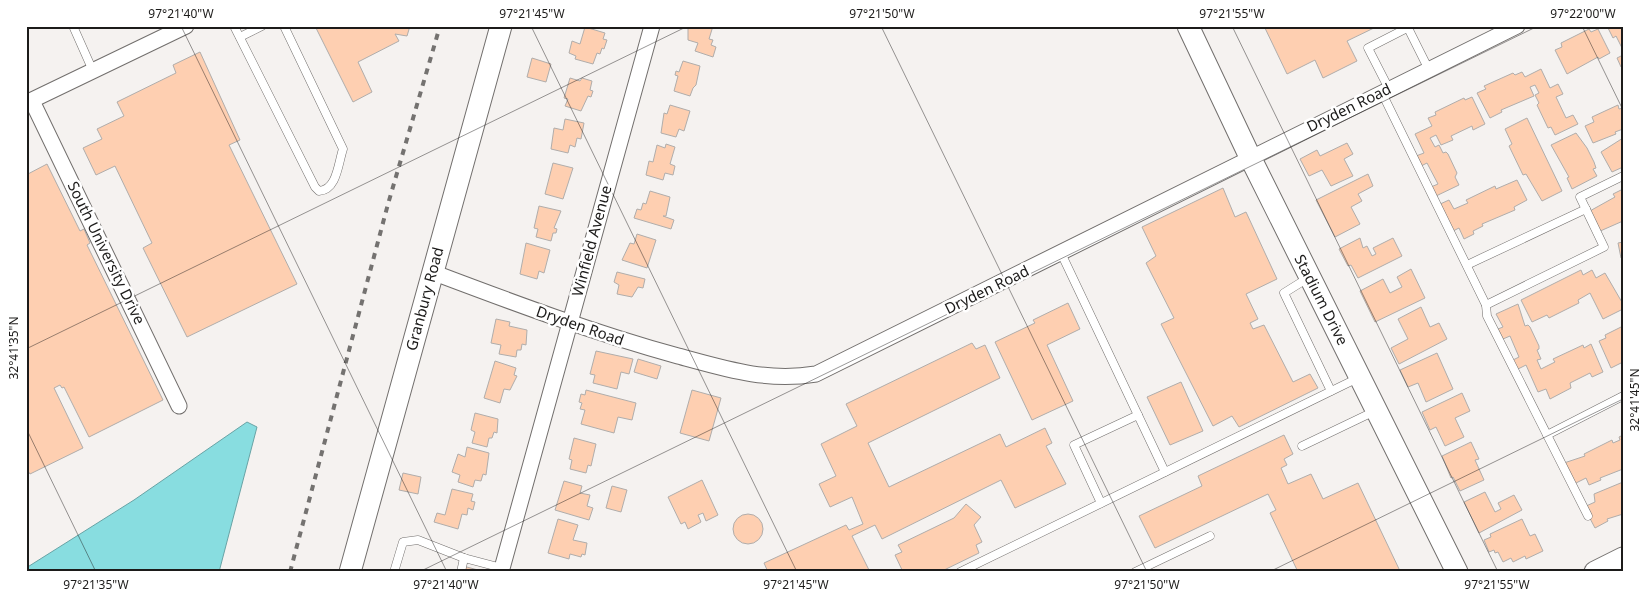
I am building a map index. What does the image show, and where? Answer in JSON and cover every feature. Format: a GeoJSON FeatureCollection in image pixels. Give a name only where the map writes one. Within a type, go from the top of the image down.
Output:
{"type":"FeatureCollection","features":[{"type":"Feature","properties":{"kind":"street"},"geometry":{"type":"LineString","coordinates":[[29,102],[186,26]]}},
{"type":"Feature","properties":{"kind":"street","name":"Granbury Road"},"geometry":{"type":"LineString","coordinates":[[350,572],[501,26]]}},
{"type":"Feature","properties":{"kind":"street","name":"Winfield Avenue"},"geometry":{"type":"LineString","coordinates":[[502,570],[652,26]]}},
{"type":"Feature","properties":{"kind":"street","name":"Stadium Drive"},"geometry":{"type":"LineString","coordinates":[[1188,26],[1250,157],[1457,572]]}},
{"type":"Feature","properties":{"kind":"street","name":"Dryden Road"},"geometry":{"type":"LineString","coordinates":[[432,272],[570,324],[620,340],[749,375],[794,378],[816,374],[1517,26]]}},
{"type":"Feature","properties":{"kind":"street","name":"South University Drive"},"geometry":{"type":"LineString","coordinates":[[29,102],[179,406]]}},
{"type":"Feature","properties":{"kind":"street"},"geometry":{"type":"LineString","coordinates":[[1595,572],[1623,558]]}},
{"type":"Feature","properties":{"kind":"lane"},"geometry":{"type":"LineString","coordinates":[[74,26],[93,71]]}},
{"type":"Feature","properties":{"kind":"lane"},"geometry":{"type":"LineString","coordinates":[[234,26],[315,187],[319,191],[326,190],[331,186],[343,149],[284,26]]}},
{"type":"Feature","properties":{"kind":"lane"},"geometry":{"type":"LineString","coordinates":[[240,37],[262,26]]}},
{"type":"Feature","properties":{"kind":"lane"},"geometry":{"type":"LineString","coordinates":[[1429,70],[1410,27],[1368,48],[1385,91],[1486,305],[1487,316],[1588,516]]}},
{"type":"Feature","properties":{"kind":"lane"},"geometry":{"type":"LineString","coordinates":[[1486,305],[1604,247],[1580,197],[1623,176]]}},
{"type":"Feature","properties":{"kind":"lane"},"geometry":{"type":"LineString","coordinates":[[1467,265],[1586,209]]}},
{"type":"Feature","properties":{"kind":"lane"},"geometry":{"type":"LineString","coordinates":[[1061,253],[1165,472]]}},
{"type":"Feature","properties":{"kind":"lane"},"geometry":{"type":"LineString","coordinates":[[1310,277],[1284,293],[1331,391]]}},
{"type":"Feature","properties":{"kind":"lane"},"geometry":{"type":"LineString","coordinates":[[960,572],[1360,377]]}},
{"type":"Feature","properties":{"kind":"lane"},"geometry":{"type":"LineString","coordinates":[[1547,435],[1623,396]]}},
{"type":"Feature","properties":{"kind":"lane"},"geometry":{"type":"LineString","coordinates":[[1302,446],[1376,410]]}},
{"type":"Feature","properties":{"kind":"lane"},"geometry":{"type":"LineString","coordinates":[[1101,503],[1074,445],[1138,415]]}},
{"type":"Feature","properties":{"kind":"lane"},"geometry":{"type":"LineString","coordinates":[[1135,572],[1210,536]]}},
{"type":"Feature","properties":{"kind":"lane"},"geometry":{"type":"LineString","coordinates":[[394,572],[403,542],[418,540],[502,570]]}},
{"type":"Feature","properties":{"kind":"lane"},"geometry":{"type":"LineString","coordinates":[[460,572],[464,558]]}},
{"type":"Feature","properties":{"kind":"water"},"geometry":{"type":"Polygon","coordinates":[[[247,422],[257,427],[219,572],[26,572],[26,568],[134,500],[247,422]]]}},
{"type":"Feature","properties":{"kind":"building"},"geometry":{"type":"Polygon","coordinates":[[[315,26],[410,26],[407,36],[395,34],[399,41],[358,62],[372,92],[353,102],[315,26]]]}},
{"type":"Feature","properties":{"kind":"building"},"geometry":{"type":"Polygon","coordinates":[[[688,26],[713,26],[709,39],[713,40],[711,45],[716,47],[713,57],[695,51],[698,43],[688,40],[688,26]]]}},
{"type":"Feature","properties":{"kind":"building"},"geometry":{"type":"Polygon","coordinates":[[[1264,26],[1378,26],[1347,41],[1357,61],[1323,78],[1315,60],[1287,74],[1264,26]]]}},
{"type":"Feature","properties":{"kind":"building"},"geometry":{"type":"Polygon","coordinates":[[[1607,26],[1623,26],[1623,50],[1616,36],[1613,38],[1607,26]]]}},
{"type":"Feature","properties":{"kind":"building"},"geometry":{"type":"Polygon","coordinates":[[[585,27],[605,33],[603,39],[607,40],[604,49],[602,48],[600,54],[597,53],[593,64],[575,59],[576,56],[569,53],[572,41],[580,44],[585,27]]]}},
{"type":"Feature","properties":{"kind":"building"},"geometry":{"type":"Polygon","coordinates":[[[1589,29],[1591,32],[1598,29],[1610,53],[1599,59],[1598,57],[1567,74],[1555,50],[1562,47],[1561,43],[1589,29]]]}},
{"type":"Feature","properties":{"kind":"building"},"geometry":{"type":"Polygon","coordinates":[[[200,52],[240,140],[229,145],[297,284],[187,337],[143,248],[152,243],[115,166],[96,175],[83,148],[102,139],[97,129],[124,116],[117,102],[176,73],[173,65],[200,52]]]}},
{"type":"Feature","properties":{"kind":"building"},"geometry":{"type":"Polygon","coordinates":[[[1623,55],[1623,66],[1621,67],[1617,58],[1623,55]]]}},
{"type":"Feature","properties":{"kind":"building"},"geometry":{"type":"Polygon","coordinates":[[[532,58],[551,64],[546,82],[527,77],[532,58]]]}},
{"type":"Feature","properties":{"kind":"building"},"geometry":{"type":"Polygon","coordinates":[[[683,61],[700,66],[696,85],[690,96],[674,91],[678,76],[675,75],[676,71],[679,72],[683,61]]]}},
{"type":"Feature","properties":{"kind":"building"},"geometry":{"type":"Polygon","coordinates":[[[1541,69],[1550,88],[1558,84],[1563,94],[1556,97],[1566,118],[1573,115],[1578,124],[1555,135],[1551,127],[1548,128],[1537,105],[1539,103],[1535,95],[1539,93],[1535,85],[1530,87],[1534,96],[1501,110],[1502,112],[1490,118],[1477,93],[1486,89],[1484,86],[1513,73],[1515,75],[1522,72],[1525,77],[1541,69]]]}},
{"type":"Feature","properties":{"kind":"building"},"geometry":{"type":"Polygon","coordinates":[[[570,78],[580,81],[582,78],[592,81],[590,90],[593,91],[591,97],[588,96],[581,111],[565,106],[568,99],[564,98],[570,78]]]}},
{"type":"Feature","properties":{"kind":"building"},"geometry":{"type":"Polygon","coordinates":[[[1472,97],[1485,124],[1473,130],[1472,126],[1451,136],[1453,140],[1441,145],[1436,135],[1430,138],[1435,147],[1439,145],[1443,153],[1446,152],[1448,154],[1457,173],[1455,177],[1459,185],[1436,196],[1431,187],[1438,184],[1427,163],[1421,166],[1416,156],[1424,153],[1415,134],[1432,126],[1428,118],[1436,115],[1435,112],[1464,98],[1465,100],[1472,97]]]}},
{"type":"Feature","properties":{"kind":"building"},"geometry":{"type":"Polygon","coordinates":[[[670,105],[690,111],[684,131],[679,129],[676,137],[661,133],[664,113],[667,114],[670,105]]]}},
{"type":"Feature","properties":{"kind":"building"},"geometry":{"type":"Polygon","coordinates":[[[1618,105],[1619,109],[1623,108],[1623,129],[1615,132],[1616,134],[1593,143],[1585,126],[1594,122],[1592,117],[1618,105]]]}},
{"type":"Feature","properties":{"kind":"building"},"geometry":{"type":"Polygon","coordinates":[[[1527,118],[1562,191],[1542,201],[1526,174],[1523,175],[1509,146],[1512,144],[1505,129],[1527,118]]]}},
{"type":"Feature","properties":{"kind":"building"},"geometry":{"type":"Polygon","coordinates":[[[565,119],[584,123],[581,139],[577,138],[575,147],[570,145],[568,153],[551,149],[554,128],[563,130],[565,119]]]}},
{"type":"Feature","properties":{"kind":"building"},"geometry":{"type":"Polygon","coordinates":[[[1576,133],[1594,162],[1596,168],[1593,169],[1597,176],[1572,189],[1567,178],[1569,177],[1551,145],[1576,133]]]}},
{"type":"Feature","properties":{"kind":"building"},"geometry":{"type":"Polygon","coordinates":[[[1623,138],[1623,167],[1612,172],[1601,152],[1623,138]]]}},
{"type":"Feature","properties":{"kind":"building"},"geometry":{"type":"Polygon","coordinates":[[[1347,143],[1353,154],[1344,159],[1353,176],[1331,186],[1322,170],[1309,176],[1300,159],[1317,150],[1320,156],[1347,143]]]}},
{"type":"Feature","properties":{"kind":"building"},"geometry":{"type":"Polygon","coordinates":[[[666,144],[675,147],[670,164],[675,166],[673,175],[665,173],[663,180],[646,175],[649,161],[653,162],[657,145],[665,148],[666,144]]]}},
{"type":"Feature","properties":{"kind":"building"},"geometry":{"type":"Polygon","coordinates":[[[553,163],[573,168],[563,199],[545,194],[553,163]]]}},
{"type":"Feature","properties":{"kind":"building"},"geometry":{"type":"Polygon","coordinates":[[[47,164],[80,231],[84,229],[90,243],[87,245],[163,400],[89,437],[64,387],[62,388],[60,385],[54,388],[83,448],[30,474],[28,471],[26,472],[26,175],[47,164]]]}},
{"type":"Feature","properties":{"kind":"building"},"geometry":{"type":"Polygon","coordinates":[[[1368,174],[1373,186],[1358,194],[1362,201],[1351,207],[1360,224],[1335,237],[1316,200],[1368,174]]]}},
{"type":"Feature","properties":{"kind":"building"},"geometry":{"type":"Polygon","coordinates":[[[1517,180],[1527,200],[1514,207],[1515,210],[1482,224],[1483,226],[1473,231],[1474,234],[1464,239],[1459,228],[1451,232],[1438,205],[1449,200],[1454,209],[1468,203],[1466,200],[1495,186],[1496,189],[1517,180]]]}},
{"type":"Feature","properties":{"kind":"building"},"geometry":{"type":"Polygon","coordinates":[[[1223,188],[1235,217],[1246,212],[1277,279],[1246,294],[1258,319],[1250,323],[1253,329],[1264,325],[1293,382],[1310,374],[1318,388],[1239,427],[1232,416],[1213,426],[1161,324],[1174,318],[1146,263],[1156,256],[1142,227],[1223,188]]]}},
{"type":"Feature","properties":{"kind":"building"},"geometry":{"type":"Polygon","coordinates":[[[1623,189],[1623,221],[1598,232],[1588,212],[1615,197],[1613,194],[1623,189]]]}},
{"type":"Feature","properties":{"kind":"building"},"geometry":{"type":"Polygon","coordinates":[[[650,191],[670,197],[666,216],[663,216],[674,220],[671,229],[634,218],[637,209],[641,210],[643,203],[646,204],[650,191]]]}},
{"type":"Feature","properties":{"kind":"building"},"geometry":{"type":"Polygon","coordinates":[[[539,206],[561,211],[554,228],[557,229],[556,233],[553,233],[551,241],[536,237],[538,229],[534,228],[539,206]]]}},
{"type":"Feature","properties":{"kind":"building"},"geometry":{"type":"Polygon","coordinates":[[[637,234],[656,240],[647,268],[622,260],[630,243],[634,244],[637,234]]]}},
{"type":"Feature","properties":{"kind":"building"},"geometry":{"type":"Polygon","coordinates":[[[1360,238],[1363,248],[1367,246],[1372,256],[1376,254],[1373,248],[1393,238],[1402,256],[1358,278],[1351,265],[1348,266],[1339,249],[1360,238]]]}},
{"type":"Feature","properties":{"kind":"building"},"geometry":{"type":"Polygon","coordinates":[[[1623,242],[1623,258],[1621,258],[1618,243],[1623,242]]]}},
{"type":"Feature","properties":{"kind":"building"},"geometry":{"type":"Polygon","coordinates":[[[526,243],[550,250],[544,273],[539,271],[537,279],[520,274],[526,243]]]}},
{"type":"Feature","properties":{"kind":"building"},"geometry":{"type":"Polygon","coordinates":[[[1411,269],[1425,298],[1375,322],[1360,291],[1383,279],[1390,293],[1402,287],[1397,277],[1411,269]]]}},
{"type":"Feature","properties":{"kind":"building"},"geometry":{"type":"Polygon","coordinates":[[[1581,270],[1583,275],[1592,270],[1596,278],[1605,273],[1623,304],[1623,309],[1603,319],[1590,293],[1578,300],[1579,303],[1549,318],[1547,315],[1532,322],[1521,300],[1581,270]]]}},
{"type":"Feature","properties":{"kind":"building"},"geometry":{"type":"Polygon","coordinates":[[[617,272],[645,279],[643,288],[638,287],[632,297],[617,294],[619,285],[614,282],[617,272]]]}},
{"type":"Feature","properties":{"kind":"building"},"geometry":{"type":"Polygon","coordinates":[[[1068,303],[1080,329],[1047,345],[1073,401],[1032,420],[995,342],[1035,323],[1033,320],[1068,303]]]}},
{"type":"Feature","properties":{"kind":"building"},"geometry":{"type":"Polygon","coordinates":[[[1518,304],[1525,326],[1528,325],[1530,327],[1539,346],[1537,350],[1541,359],[1537,360],[1541,369],[1555,362],[1553,359],[1583,345],[1584,348],[1591,344],[1603,372],[1592,377],[1590,373],[1570,383],[1571,388],[1550,399],[1546,389],[1538,392],[1526,365],[1518,369],[1513,360],[1519,357],[1510,336],[1503,339],[1498,329],[1503,327],[1496,314],[1518,304]]]}},
{"type":"Feature","properties":{"kind":"building"},"geometry":{"type":"Polygon","coordinates":[[[1421,307],[1430,327],[1439,323],[1447,339],[1399,364],[1391,348],[1408,339],[1398,319],[1421,307]]]}},
{"type":"Feature","properties":{"kind":"building"},"geometry":{"type":"Polygon","coordinates":[[[496,319],[510,322],[509,326],[527,330],[526,345],[522,344],[521,350],[517,350],[516,357],[499,354],[501,345],[491,343],[496,319]]]}},
{"type":"Feature","properties":{"kind":"building"},"geometry":{"type":"Polygon","coordinates":[[[1623,326],[1623,362],[1611,368],[1599,341],[1606,338],[1605,335],[1623,326]]]}},
{"type":"Feature","properties":{"kind":"building"},"geometry":{"type":"Polygon","coordinates":[[[972,343],[976,349],[985,345],[1000,378],[868,443],[889,487],[1000,434],[1006,447],[1045,428],[1052,443],[1046,446],[1066,484],[1015,508],[1001,480],[882,539],[875,525],[852,536],[869,570],[866,572],[768,572],[764,563],[846,525],[849,530],[863,524],[852,497],[830,507],[819,484],[836,476],[821,444],[857,426],[846,404],[972,343]]]}},
{"type":"Feature","properties":{"kind":"building"},"geometry":{"type":"Polygon","coordinates":[[[596,351],[633,359],[629,374],[621,372],[617,389],[593,383],[595,375],[590,374],[596,351]]]}},
{"type":"Feature","properties":{"kind":"building"},"geometry":{"type":"Polygon","coordinates":[[[1437,353],[1453,389],[1426,402],[1418,383],[1408,387],[1400,370],[1437,353]]]}},
{"type":"Feature","properties":{"kind":"building"},"geometry":{"type":"Polygon","coordinates":[[[638,359],[661,366],[657,379],[634,372],[638,359]]]}},
{"type":"Feature","properties":{"kind":"building"},"geometry":{"type":"Polygon","coordinates":[[[495,361],[516,368],[514,375],[517,376],[510,390],[504,389],[500,403],[484,398],[495,361]]]}},
{"type":"Feature","properties":{"kind":"building"},"geometry":{"type":"Polygon","coordinates":[[[1181,382],[1203,431],[1170,445],[1147,397],[1181,382]]]}},
{"type":"Feature","properties":{"kind":"building"},"geometry":{"type":"Polygon","coordinates":[[[586,390],[636,403],[632,420],[618,417],[614,433],[581,424],[585,410],[580,409],[582,403],[579,402],[581,394],[585,395],[586,390]]]}},
{"type":"Feature","properties":{"kind":"building"},"geometry":{"type":"Polygon","coordinates":[[[692,390],[721,398],[709,441],[680,433],[692,390]]]}},
{"type":"Feature","properties":{"kind":"building"},"geometry":{"type":"Polygon","coordinates":[[[1462,393],[1470,411],[1455,418],[1464,437],[1445,446],[1436,427],[1430,430],[1422,412],[1462,393]]]}},
{"type":"Feature","properties":{"kind":"building"},"geometry":{"type":"Polygon","coordinates":[[[475,413],[498,419],[497,433],[494,432],[492,438],[489,438],[487,447],[472,443],[475,432],[471,430],[475,413]]]}},
{"type":"Feature","properties":{"kind":"building"},"geometry":{"type":"Polygon","coordinates":[[[1284,435],[1293,454],[1284,459],[1287,465],[1281,468],[1288,484],[1311,474],[1323,499],[1358,483],[1400,571],[1298,572],[1270,513],[1276,510],[1268,494],[1155,548],[1139,516],[1202,486],[1198,476],[1284,435]]]}},
{"type":"Feature","properties":{"kind":"building"},"geometry":{"type":"Polygon","coordinates":[[[1623,435],[1623,469],[1600,478],[1601,480],[1589,485],[1586,478],[1574,484],[1564,463],[1585,456],[1584,454],[1612,440],[1613,443],[1620,440],[1619,437],[1623,435]]]}},
{"type":"Feature","properties":{"kind":"building"},"geometry":{"type":"Polygon","coordinates":[[[574,438],[596,444],[591,466],[588,465],[586,473],[570,469],[572,460],[569,459],[574,438]]]}},
{"type":"Feature","properties":{"kind":"building"},"geometry":{"type":"Polygon","coordinates":[[[1471,442],[1479,459],[1475,460],[1484,480],[1460,491],[1453,477],[1451,478],[1442,456],[1471,442]]]}},
{"type":"Feature","properties":{"kind":"building"},"geometry":{"type":"Polygon","coordinates":[[[467,447],[489,453],[486,475],[483,474],[481,481],[475,480],[473,487],[458,482],[460,475],[452,472],[458,454],[465,457],[467,447]]]}},
{"type":"Feature","properties":{"kind":"building"},"geometry":{"type":"Polygon","coordinates":[[[403,473],[421,477],[418,494],[399,490],[403,473]]]}},
{"type":"Feature","properties":{"kind":"building"},"geometry":{"type":"Polygon","coordinates":[[[702,480],[718,515],[706,521],[703,513],[698,515],[701,522],[688,529],[685,522],[681,524],[668,497],[702,480]]]}},
{"type":"Feature","properties":{"kind":"building"},"geometry":{"type":"Polygon","coordinates":[[[564,481],[582,486],[580,493],[590,495],[587,506],[593,508],[589,520],[555,510],[564,481]]]}},
{"type":"Feature","properties":{"kind":"building"},"geometry":{"type":"Polygon","coordinates":[[[1623,482],[1623,514],[1607,519],[1608,521],[1595,528],[1584,507],[1595,502],[1594,494],[1623,482]]]}},
{"type":"Feature","properties":{"kind":"building"},"geometry":{"type":"Polygon","coordinates":[[[612,486],[627,490],[621,512],[606,508],[612,486]]]}},
{"type":"Feature","properties":{"kind":"building"},"geometry":{"type":"Polygon","coordinates":[[[452,489],[473,494],[471,501],[475,502],[473,510],[468,508],[467,515],[462,514],[458,529],[434,522],[437,513],[445,515],[452,489]]]}},
{"type":"Feature","properties":{"kind":"building"},"geometry":{"type":"Polygon","coordinates":[[[1485,492],[1495,512],[1501,509],[1498,503],[1514,495],[1522,510],[1479,533],[1464,502],[1485,492]]]}},
{"type":"Feature","properties":{"kind":"building"},"geometry":{"type":"Polygon","coordinates":[[[966,504],[981,517],[974,525],[982,542],[976,545],[979,553],[940,572],[903,572],[895,555],[902,552],[898,545],[954,518],[966,504]]]}},
{"type":"Feature","properties":{"kind":"building"},"geometry":{"type":"Polygon","coordinates":[[[748,514],[759,518],[763,529],[759,540],[748,544],[737,540],[733,529],[737,518],[748,514]]]}},
{"type":"Feature","properties":{"kind":"building"},"geometry":{"type":"Polygon","coordinates":[[[558,519],[578,525],[573,540],[587,543],[585,555],[582,554],[581,557],[570,554],[569,559],[548,553],[558,519]]]}},
{"type":"Feature","properties":{"kind":"building"},"geometry":{"type":"Polygon","coordinates":[[[1522,519],[1530,536],[1535,534],[1543,551],[1526,559],[1525,556],[1513,562],[1511,558],[1503,562],[1498,552],[1495,553],[1494,550],[1489,552],[1484,540],[1491,537],[1490,534],[1522,519]]]}},
{"type":"Feature","properties":{"kind":"building"},"geometry":{"type":"Polygon","coordinates":[[[463,566],[478,570],[477,572],[461,572],[463,566]]]}},
{"type":"Feature","properties":{"kind":"railway"},"geometry":{"type":"LineString","coordinates":[[290,572],[388,204],[440,26]]}}]}
